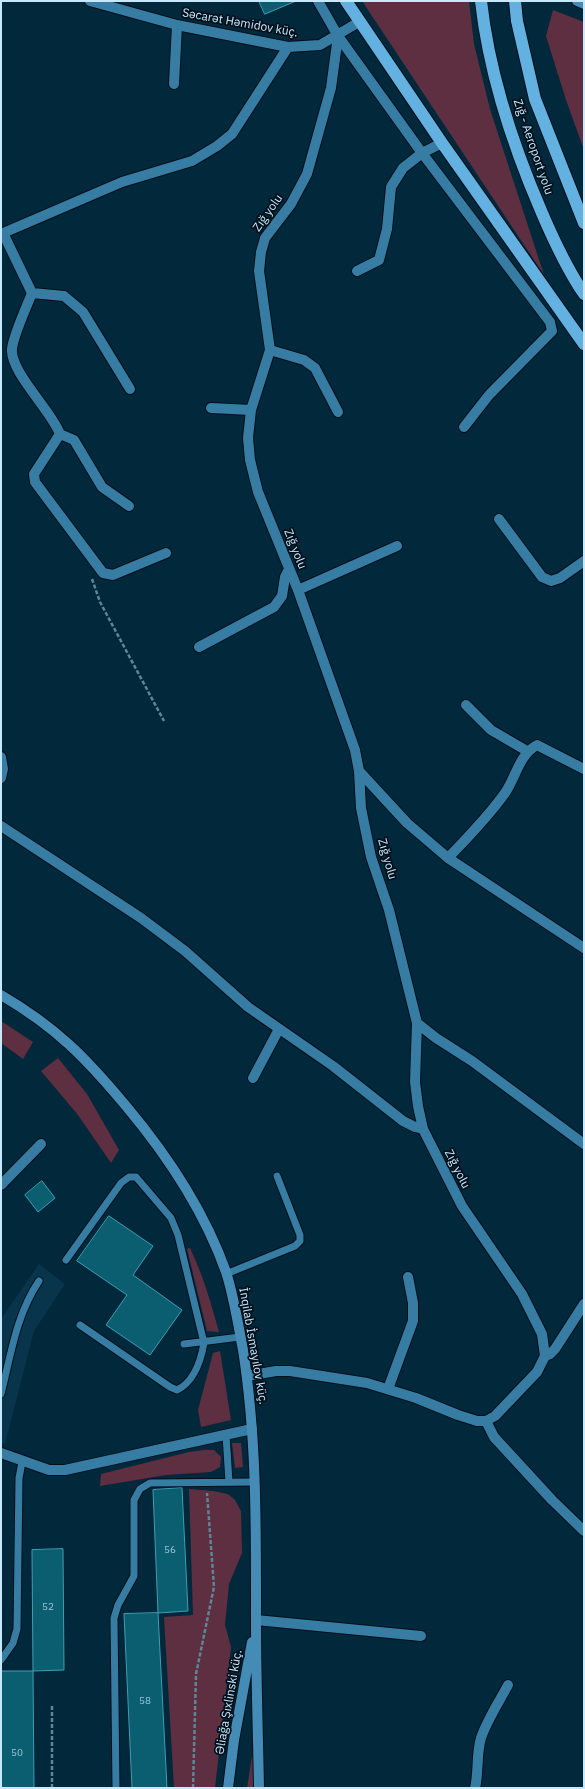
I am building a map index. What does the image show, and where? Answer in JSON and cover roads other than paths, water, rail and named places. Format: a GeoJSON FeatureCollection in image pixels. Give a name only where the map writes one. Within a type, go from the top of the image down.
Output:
{"type":"FeatureCollection","features":[{"type":"Feature","properties":{"kind":"highway"},"geometry":{"type":"LineString","coordinates":[[346,1],[442,143],[584,344]]}},
{"type":"Feature","properties":{"kind":"highway","name":"Zığ - Aeroport yolu"},"geometry":{"type":"LineString","coordinates":[[481,1],[483,25],[504,108],[528,181],[552,237],[584,294]]}},
{"type":"Feature","properties":{"kind":"highway","name":"Zığ - Aeroport yolu"},"geometry":{"type":"LineString","coordinates":[[515,1],[517,21],[536,99],[558,161],[584,224]]}},
{"type":"Feature","properties":{"kind":"main road"},"geometry":{"type":"LineString","coordinates":[[577,1],[584,4]]}},
{"type":"Feature","properties":{"kind":"main road","name":"İnqilab İsmayılov küç."},"geometry":{"type":"LineString","coordinates":[[1,995],[29,1011],[67,1041],[92,1066],[144,1128],[176,1170],[196,1204],[211,1236],[226,1274],[247,1376],[255,1482],[256,1620]]}},
{"type":"Feature","properties":{"kind":"main road"},"geometry":{"type":"LineString","coordinates":[[256,1620],[259,1788]]}},
{"type":"Feature","properties":{"kind":"main road","name":"Əliağa Şıxlinski küç."},"geometry":{"type":"LineString","coordinates":[[228,1788],[234,1740],[256,1620]]}},
{"type":"Feature","properties":{"kind":"street","name":"Səcarət Həmidov küç."},"geometry":{"type":"LineString","coordinates":[[90,1],[177,25],[288,47],[320,45],[338,36],[359,22]]}},
{"type":"Feature","properties":{"kind":"street"},"geometry":{"type":"LineString","coordinates":[[318,1],[338,36],[422,153],[550,322],[552,331],[489,394],[464,428]]}},
{"type":"Feature","properties":{"kind":"street"},"geometry":{"type":"LineString","coordinates":[[174,84],[177,25]]}},
{"type":"Feature","properties":{"kind":"street","name":"Zığ yolu"},"geometry":{"type":"LineString","coordinates":[[338,36],[331,88],[307,174],[291,204],[265,238],[260,252],[259,271],[270,350],[251,410],[248,438],[250,460],[258,492],[298,590],[354,750],[359,771],[360,808],[370,857],[389,910],[417,1023],[415,1082],[423,1129],[462,1206],[522,1294],[542,1334],[545,1356]]}},
{"type":"Feature","properties":{"kind":"street"},"geometry":{"type":"LineString","coordinates":[[129,506],[102,488],[74,440],[60,434],[56,422],[16,367],[12,349],[32,293],[2,233],[122,182],[192,161],[217,146],[232,134],[288,47]]}},
{"type":"Feature","properties":{"kind":"street"},"geometry":{"type":"LineString","coordinates":[[357,271],[379,260],[387,229],[391,187],[403,168],[422,153],[442,143]]}},
{"type":"Feature","properties":{"kind":"street"},"geometry":{"type":"LineString","coordinates":[[32,293],[64,296],[83,312],[130,389]]}},
{"type":"Feature","properties":{"kind":"street"},"geometry":{"type":"LineString","coordinates":[[270,350],[304,360],[315,368],[338,412]]}},
{"type":"Feature","properties":{"kind":"street"},"geometry":{"type":"LineString","coordinates":[[211,408],[251,410]]}},
{"type":"Feature","properties":{"kind":"street"},"geometry":{"type":"LineString","coordinates":[[60,434],[34,474],[35,482],[103,573],[113,575],[166,553]]}},
{"type":"Feature","properties":{"kind":"street"},"geometry":{"type":"LineString","coordinates":[[499,519],[542,578],[551,581],[560,578],[584,560]]}},
{"type":"Feature","properties":{"kind":"street"},"geometry":{"type":"LineString","coordinates":[[298,590],[397,546]]}},
{"type":"Feature","properties":{"kind":"street"},"geometry":{"type":"LineString","coordinates":[[199,647],[274,607],[282,596],[285,576],[289,569]]}},
{"type":"Feature","properties":{"kind":"street"},"geometry":{"type":"LineString","coordinates":[[466,704],[491,730],[528,751]]}},
{"type":"Feature","properties":{"kind":"street"},"geometry":{"type":"LineString","coordinates":[[448,858],[482,824],[506,792],[528,751],[537,745],[584,769]]}},
{"type":"Feature","properties":{"kind":"street"},"geometry":{"type":"LineString","coordinates":[[1,757],[4,769],[1,778]]}},
{"type":"Feature","properties":{"kind":"street"},"geometry":{"type":"LineString","coordinates":[[359,771],[407,823],[448,858],[584,948]]}},
{"type":"Feature","properties":{"kind":"street"},"geometry":{"type":"LineString","coordinates":[[1,826],[141,918],[185,950],[248,1007],[333,1066],[403,1121],[423,1129]]}},
{"type":"Feature","properties":{"kind":"street"},"geometry":{"type":"LineString","coordinates":[[417,1023],[436,1038],[478,1065],[584,1144]]}},
{"type":"Feature","properties":{"kind":"street"},"geometry":{"type":"LineString","coordinates":[[253,1078],[279,1029]]}},
{"type":"Feature","properties":{"kind":"street"},"geometry":{"type":"LineString","coordinates":[[1,1184],[41,1144]]}},
{"type":"Feature","properties":{"kind":"street"},"geometry":{"type":"LineString","coordinates":[[388,1389],[413,1321],[413,1303],[408,1277]]}},
{"type":"Feature","properties":{"kind":"street"},"geometry":{"type":"LineString","coordinates":[[247,1376],[276,1371],[290,1371],[367,1383],[388,1389],[458,1415],[477,1421],[486,1421],[496,1416],[532,1378],[537,1372],[545,1356],[550,1354],[555,1349],[584,1304]]}},
{"type":"Feature","properties":{"kind":"street"},"geometry":{"type":"LineString","coordinates":[[486,1421],[494,1437],[552,1500],[584,1531]]}},
{"type":"Feature","properties":{"kind":"street"},"geometry":{"type":"LineString","coordinates":[[1,1453],[22,1462],[49,1470],[65,1470],[252,1429]]}},
{"type":"Feature","properties":{"kind":"street"},"geometry":{"type":"LineString","coordinates":[[256,1620],[421,1636]]}},
{"type":"Feature","properties":{"kind":"street"},"geometry":{"type":"LineString","coordinates":[[475,1788],[478,1775],[477,1755],[481,1737],[508,1684]]}},
{"type":"Feature","properties":{"kind":"lane"},"geometry":{"type":"LineString","coordinates":[[66,1260],[121,1182],[129,1176],[136,1177],[171,1218],[178,1235],[204,1343],[202,1355],[186,1386],[177,1390],[170,1387],[80,1325]]}},
{"type":"Feature","properties":{"kind":"lane"},"geometry":{"type":"LineString","coordinates":[[226,1274],[295,1246],[300,1241],[300,1235],[277,1176]]}},
{"type":"Feature","properties":{"kind":"lane"},"geometry":{"type":"LineString","coordinates":[[1,1394],[20,1316],[30,1295],[39,1281]]}},
{"type":"Feature","properties":{"kind":"lane"},"geometry":{"type":"LineString","coordinates":[[184,1344],[204,1343],[240,1337]]}},
{"type":"Feature","properties":{"kind":"lane"},"geometry":{"type":"LineString","coordinates":[[226,1435],[228,1482]]}},
{"type":"Feature","properties":{"kind":"lane"},"geometry":{"type":"LineString","coordinates":[[1,1660],[13,1643],[16,1629],[19,1478],[22,1462]]}},
{"type":"Feature","properties":{"kind":"lane"},"geometry":{"type":"LineString","coordinates":[[116,1788],[114,1618],[118,1605],[134,1576],[134,1500],[140,1489],[150,1483],[255,1482]]}}]}
